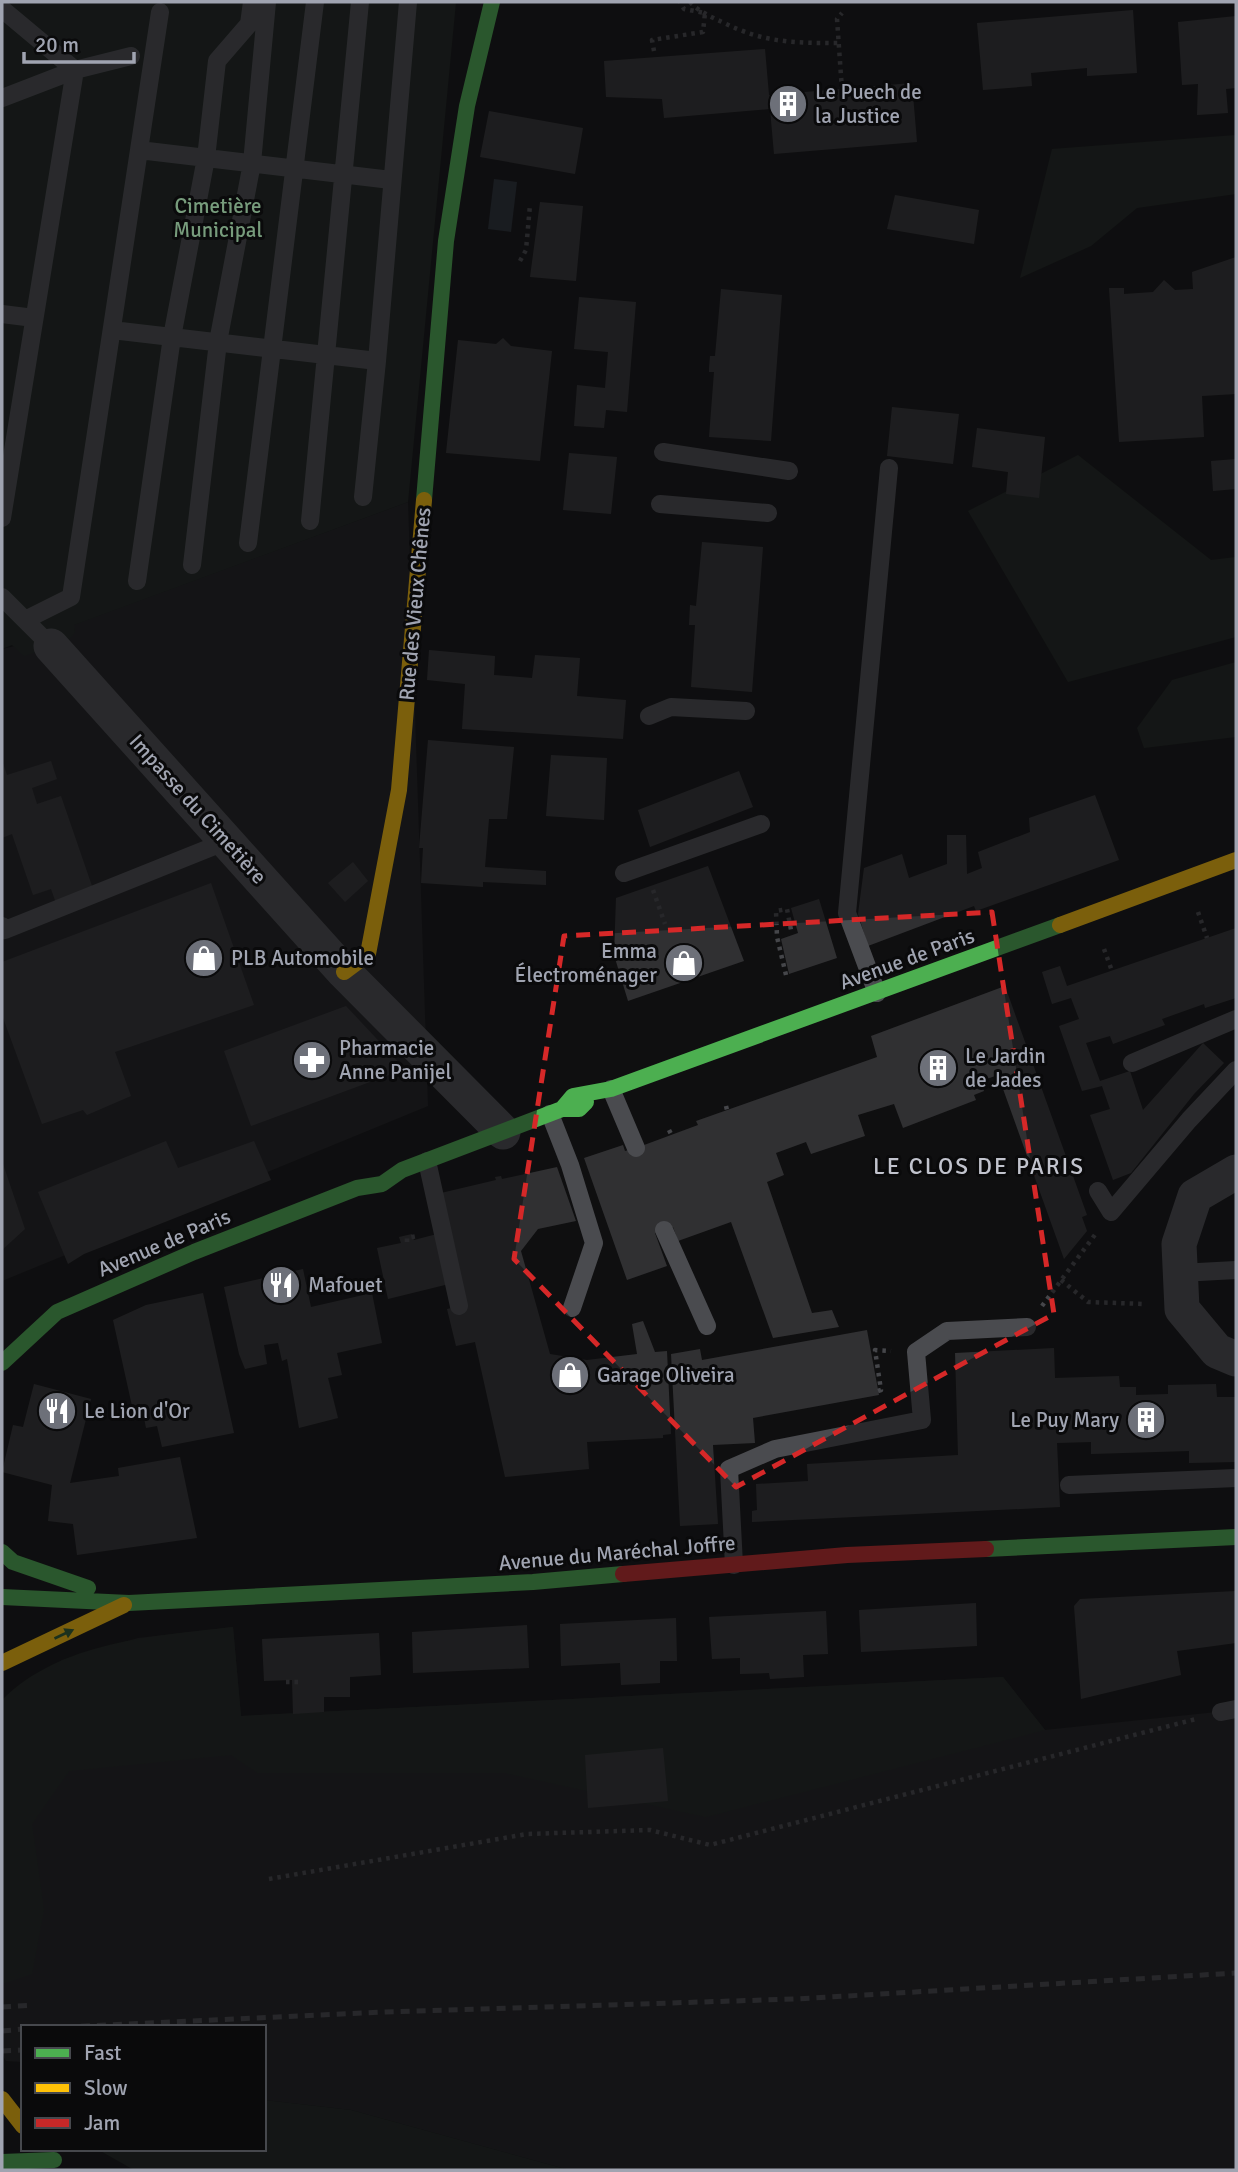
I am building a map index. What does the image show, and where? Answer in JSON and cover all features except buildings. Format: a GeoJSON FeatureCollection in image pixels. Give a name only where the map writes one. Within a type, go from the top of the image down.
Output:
{"type":"FeatureCollection","features":[{"type":"Feature","properties":{"kind":"main road","name":"Rue des Vieux Chênes"},"geometry":{"type":"LineString","coordinates":[[344,972],[368,954],[399,790],[446,241],[467,106],[492,2]]}},
{"type":"Feature","properties":{"kind":"main road","name":"Avenue de Paris"},"geometry":{"type":"LineString","coordinates":[[2,1363],[57,1311],[194,1252],[358,1188],[360,1176],[386,1165],[402,1170],[556,1112],[573,1096],[592,1095],[611,1089],[1236,860]]}},
{"type":"Feature","properties":{"kind":"main road","name":"Avenue du Maréchal Joffre"},"geometry":{"type":"LineString","coordinates":[[2,1597],[130,1603],[533,1582],[847,1555],[1236,1537]]}},
{"type":"Feature","properties":{"kind":"main road"},"geometry":{"type":"LineString","coordinates":[[2,1552],[13,1562],[130,1603]]}},
{"type":"Feature","properties":{"kind":"main road"},"geometry":{"type":"LineString","coordinates":[[2,1663],[130,1603]]}},
{"type":"Feature","properties":{"kind":"main road"},"geometry":{"type":"LineString","coordinates":[[3,2101],[21,2124]]}},
{"type":"Feature","properties":{"kind":"main road"},"geometry":{"type":"LineString","coordinates":[[2,2162],[49,2155],[69,2170]]}},
{"type":"Feature","properties":{"kind":"street","name":"Impasse du Cimetière"},"geometry":{"type":"LineString","coordinates":[[51,646],[344,972]]}},
{"type":"Feature","properties":{"kind":"street"},"geometry":{"type":"LineString","coordinates":[[344,972],[503,1132]]}},
{"type":"Feature","properties":{"kind":"street"},"geometry":{"type":"LineString","coordinates":[[1236,1172],[1195,1196],[1178,1244],[1182,1309],[1217,1352],[1236,1359]]}},
{"type":"Feature","properties":{"kind":"lane"},"geometry":{"type":"LineString","coordinates":[[137,581],[172,337],[206,158],[216,61],[249,24],[252,2]]}},
{"type":"Feature","properties":{"kind":"lane"},"geometry":{"type":"LineString","coordinates":[[192,565],[218,342],[252,163],[267,2]]}},
{"type":"Feature","properties":{"kind":"lane"},"geometry":{"type":"LineString","coordinates":[[248,542],[315,2]]}},
{"type":"Feature","properties":{"kind":"lane"},"geometry":{"type":"LineString","coordinates":[[310,521],[360,2]]}},
{"type":"Feature","properties":{"kind":"lane"},"geometry":{"type":"LineString","coordinates":[[363,497],[408,2]]}},
{"type":"Feature","properties":{"kind":"lane"},"geometry":{"type":"LineString","coordinates":[[25,620],[71,597],[139,150],[156,5]]}},
{"type":"Feature","properties":{"kind":"lane"},"geometry":{"type":"LineString","coordinates":[[2,9],[75,70]]}},
{"type":"Feature","properties":{"kind":"lane"},"geometry":{"type":"LineString","coordinates":[[2,98],[75,70],[131,56]]}},
{"type":"Feature","properties":{"kind":"lane"},"geometry":{"type":"LineString","coordinates":[[2,518],[75,70]]}},
{"type":"Feature","properties":{"kind":"lane"},"geometry":{"type":"LineString","coordinates":[[139,150],[391,180]]}},
{"type":"Feature","properties":{"kind":"lane"},"geometry":{"type":"LineString","coordinates":[[2,314],[34,318]]}},
{"type":"Feature","properties":{"kind":"lane"},"geometry":{"type":"LineString","coordinates":[[112,330],[377,361]]}},
{"type":"Feature","properties":{"kind":"lane"},"geometry":{"type":"LineString","coordinates":[[663,452],[789,471]]}},
{"type":"Feature","properties":{"kind":"lane"},"geometry":{"type":"LineString","coordinates":[[877,993],[847,913],[889,468]]}},
{"type":"Feature","properties":{"kind":"lane"},"geometry":{"type":"LineString","coordinates":[[660,503],[768,513]]}},
{"type":"Feature","properties":{"kind":"lane"},"geometry":{"type":"LineString","coordinates":[[2,597],[51,646]]}},
{"type":"Feature","properties":{"kind":"lane"},"geometry":{"type":"LineString","coordinates":[[649,716],[671,707],[746,711]]}},
{"type":"Feature","properties":{"kind":"lane"},"geometry":{"type":"LineString","coordinates":[[624,873],[761,824]]}},
{"type":"Feature","properties":{"kind":"lane"},"geometry":{"type":"LineString","coordinates":[[2,926],[5,930],[227,841]]}},
{"type":"Feature","properties":{"kind":"lane"},"geometry":{"type":"LineString","coordinates":[[1132,1063],[1236,1019]]}},
{"type":"Feature","properties":{"kind":"lane"},"geometry":{"type":"LineString","coordinates":[[1098,1191],[1111,1212],[1189,1120],[1236,1070]]}},
{"type":"Feature","properties":{"kind":"lane"},"geometry":{"type":"LineString","coordinates":[[611,1089],[636,1147]]}},
{"type":"Feature","properties":{"kind":"lane"},"geometry":{"type":"LineString","coordinates":[[556,1112],[594,1243],[572,1308]]}},
{"type":"Feature","properties":{"kind":"lane"},"geometry":{"type":"LineString","coordinates":[[426,1161],[459,1306]]}},
{"type":"Feature","properties":{"kind":"lane"},"geometry":{"type":"LineString","coordinates":[[664,1230],[707,1326]]}},
{"type":"Feature","properties":{"kind":"lane"},"geometry":{"type":"LineString","coordinates":[[1180,1288],[1236,1270]]}},
{"type":"Feature","properties":{"kind":"lane"},"geometry":{"type":"LineString","coordinates":[[734,1564],[729,1469],[775,1449],[922,1420],[916,1352],[947,1331],[1027,1327]]}},
{"type":"Feature","properties":{"kind":"lane"},"geometry":{"type":"LineString","coordinates":[[1069,1485],[1236,1478]]}},
{"type":"Feature","properties":{"kind":"path"},"geometry":{"type":"LineString","coordinates":[[680,2],[684,9],[705,13]]}},
{"type":"Feature","properties":{"kind":"path"},"geometry":{"type":"LineString","coordinates":[[690,2],[705,13],[750,36],[783,43],[839,43]]}},
{"type":"Feature","properties":{"kind":"path"},"geometry":{"type":"LineString","coordinates":[[654,51],[652,40],[704,32],[705,13]]}},
{"type":"Feature","properties":{"kind":"path"},"geometry":{"type":"LineString","coordinates":[[842,13],[837,19],[842,89]]}},
{"type":"Feature","properties":{"kind":"path"},"geometry":{"type":"LineString","coordinates":[[520,261],[526,250],[530,205]]}},
{"type":"Feature","properties":{"kind":"path"},"geometry":{"type":"LineString","coordinates":[[651,886],[664,924]]}},
{"type":"Feature","properties":{"kind":"path"},"geometry":{"type":"LineString","coordinates":[[1194,900],[1207,938]]}},
{"type":"Feature","properties":{"kind":"path"},"geometry":{"type":"LineString","coordinates":[[786,975],[777,937],[776,911],[787,909],[791,930]]}},
{"type":"Feature","properties":{"kind":"path"},"geometry":{"type":"LineString","coordinates":[[1111,1212],[1061,1280],[1088,1301],[1111,1305],[1180,1288]]}},
{"type":"Feature","properties":{"kind":"path"},"geometry":{"type":"LineString","coordinates":[[407,1242],[407,1238],[412,1237]]}},
{"type":"Feature","properties":{"kind":"path"},"geometry":{"type":"LineString","coordinates":[[876,1353],[881,1390],[878,1391]]}},
{"type":"Feature","properties":{"kind":"path"},"geometry":{"type":"LineString","coordinates":[[286,1682],[301,1682]]}},
{"type":"Feature","properties":{"kind":"path"},"geometry":{"type":"LineString","coordinates":[[269,1879],[527,1834],[650,1830],[710,1844],[1229,1711]]}},
{"type":"Feature","properties":{"kind":"highlighted area"},"geometry":{"type":"Polygon","coordinates":[[[992,912],[1054,1314],[736,1487],[514,1259],[564,936],[992,912]]]}},
{"type":"Feature","properties":{"kind":"shaded area"},"geometry":{"type":"Polygon","coordinates":[[[494,179],[517,182],[511,232],[488,229],[494,179]]]}},
{"type":"Feature","properties":{"kind":"shaded area"},"geometry":{"type":"Polygon","coordinates":[[[408,502],[428,1106],[2,1281],[2,649],[75,632],[73,625],[408,502]]]}},
{"type":"Feature","properties":{"kind":"shaded area"},"geometry":{"type":"Polygon","coordinates":[[[233,1627],[241,1716],[1003,1677],[1045,1730],[1236,1710],[1236,2170],[569,2170],[351,2110],[266,2100],[266,2025],[21,2025],[21,2062],[6,2061],[2,2054],[2,1700],[62,1660],[138,1638],[233,1627]]]}},
{"type":"Feature","properties":{"kind":"green space","name":"Cimetière Municipal"},"geometry":{"type":"Polygon","coordinates":[[[2,2],[456,2],[408,502],[74,625],[75,632],[68,641],[24,656],[12,645],[2,649],[2,2]]]}},
{"type":"Feature","properties":{"kind":"green space"},"geometry":{"type":"Polygon","coordinates":[[[1236,135],[1236,194],[1137,208],[1091,246],[1020,278],[1052,149],[1236,135]]]}},
{"type":"Feature","properties":{"kind":"green space"},"geometry":{"type":"Polygon","coordinates":[[[1078,455],[1211,560],[1236,557],[1236,637],[1068,682],[968,511],[1078,455]]]}},
{"type":"Feature","properties":{"kind":"green space"},"geometry":{"type":"Polygon","coordinates":[[[1236,662],[1236,737],[1144,748],[1137,728],[1172,680],[1236,662]]]}},
{"type":"Feature","properties":{"kind":"green space"},"geometry":{"type":"Polygon","coordinates":[[[233,1627],[241,1716],[1003,1677],[1045,1730],[706,1817],[505,1773],[258,1773],[231,1755],[69,1771],[32,1824],[44,1910],[32,1974],[2,1984],[2,1700],[26,1680],[80,1653],[141,1638],[233,1627]]]}},
{"type":"Feature","properties":{"kind":"green space"},"geometry":{"type":"Polygon","coordinates":[[[266,2100],[351,2110],[569,2170],[134,2170],[101,2151],[266,2151],[266,2100]]]}},
{"type":"Feature","properties":{"kind":"railway"},"geometry":{"type":"LineString","coordinates":[[108,2025],[385,2012],[796,1999],[1236,1973]]}},
{"type":"Feature","properties":{"kind":"railway"},"geometry":{"type":"LineString","coordinates":[[2,2007],[33,2005]]}},
{"type":"Feature","properties":{"kind":"railway"},"geometry":{"type":"LineString","coordinates":[[2,2031],[21,2029]]}},
{"type":"Feature","properties":{"kind":"railway"},"geometry":{"type":"LineString","coordinates":[[2,2051],[21,2050]]}},
{"type":"Feature","properties":{"kind":"traffic: fast"},"geometry":{"type":"LineString","coordinates":[[424,500],[446,241],[467,106],[492,2]]}},
{"type":"Feature","properties":{"kind":"traffic: fast"},"geometry":{"type":"LineString","coordinates":[[562,1109],[573,1096],[611,1089],[1060,925]]}},
{"type":"Feature","properties":{"kind":"traffic: fast"},"geometry":{"type":"LineString","coordinates":[[2,1363],[57,1312],[194,1252],[357,1188],[382,1184],[402,1170],[562,1109],[579,1109],[586,1102]]}},
{"type":"Feature","properties":{"kind":"traffic: fast"},"geometry":{"type":"LineString","coordinates":[[986,1549],[1236,1537]]}},
{"type":"Feature","properties":{"kind":"traffic: fast"},"geometry":{"type":"LineString","coordinates":[[2,1552],[13,1562],[88,1588]]}},
{"type":"Feature","properties":{"kind":"traffic: fast"},"geometry":{"type":"LineString","coordinates":[[2,1597],[129,1603],[533,1582],[623,1574]]}},
{"type":"Feature","properties":{"kind":"traffic: fast"},"geometry":{"type":"LineString","coordinates":[[2,2162],[54,2160]]}},
{"type":"Feature","properties":{"kind":"traffic: slow"},"geometry":{"type":"LineString","coordinates":[[344,972],[368,954],[399,790],[424,500]]}},
{"type":"Feature","properties":{"kind":"traffic: slow"},"geometry":{"type":"LineString","coordinates":[[1060,925],[1236,860]]}},
{"type":"Feature","properties":{"kind":"traffic: slow"},"geometry":{"type":"LineString","coordinates":[[2,1663],[124,1605]]}},
{"type":"Feature","properties":{"kind":"traffic: slow"},"geometry":{"type":"LineString","coordinates":[[2,2099],[21,2123]]}},
{"type":"Feature","properties":{"kind":"traffic: jam"},"geometry":{"type":"LineString","coordinates":[[623,1574],[847,1555],[986,1549]]}},
{"type":"Feature","properties":{"kind":"place","name":"Le Puech de la Justice"},"geometry":{"type":"Point","coordinates":[788,104]}},
{"type":"Feature","properties":{"kind":"place","name":"PLB Automobile"},"geometry":{"type":"Point","coordinates":[204,958]}},
{"type":"Feature","properties":{"kind":"place","name":"Emma Électroménager"},"geometry":{"type":"Point","coordinates":[684,963]}},
{"type":"Feature","properties":{"kind":"place","name":"Pharmacie Anne Panijel"},"geometry":{"type":"Point","coordinates":[312,1060]}},
{"type":"Feature","properties":{"kind":"place","name":"Le Jardin de Jades"},"geometry":{"type":"Point","coordinates":[938,1068]}},
{"type":"Feature","properties":{"kind":"place","name":"Mafouet"},"geometry":{"type":"Point","coordinates":[281,1285]}},
{"type":"Feature","properties":{"kind":"place","name":"Garage Oliveira"},"geometry":{"type":"Point","coordinates":[570,1375]}},
{"type":"Feature","properties":{"kind":"place","name":"Le Lion d'Or"},"geometry":{"type":"Point","coordinates":[57,1411]}},
{"type":"Feature","properties":{"kind":"place","name":"Le Puy Mary"},"geometry":{"type":"Point","coordinates":[1146,1420]}},
{"type":"Feature","properties":{"kind":"district","name":"LE CLOS DE PARIS"},"geometry":{"type":"Point","coordinates":[979,1166]}}]}
